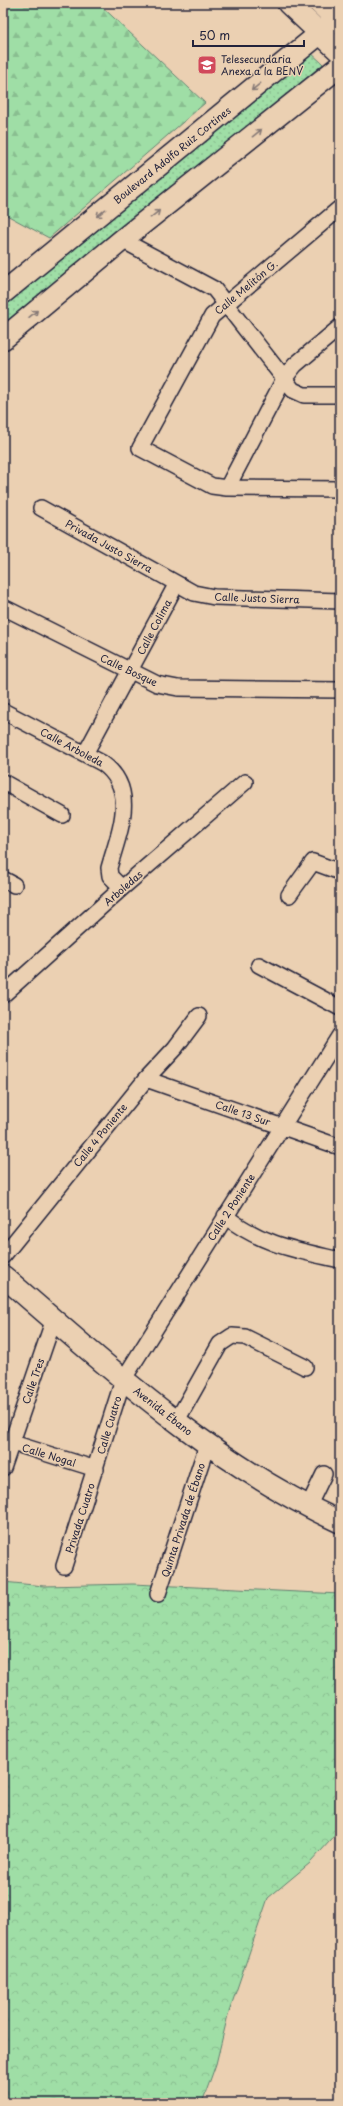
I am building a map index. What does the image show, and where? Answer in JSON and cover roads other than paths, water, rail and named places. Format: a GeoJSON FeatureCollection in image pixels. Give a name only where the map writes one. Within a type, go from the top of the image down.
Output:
{"type":"FeatureCollection","features":[{"type":"Feature","properties":{"kind":"main road"},"geometry":{"type":"LineString","coordinates":[[288,3],[340,52]]}},
{"type":"Feature","properties":{"kind":"main road"},"geometry":{"type":"LineString","coordinates":[[319,3],[339,20]]}},
{"type":"Feature","properties":{"kind":"main road","name":"Boulevard Adolfo Ruiz Cortines"},"geometry":{"type":"LineString","coordinates":[[3,293],[339,20]]}},
{"type":"Feature","properties":{"kind":"main road"},"geometry":{"type":"LineString","coordinates":[[3,339],[122,240],[340,66]]}},
{"type":"Feature","properties":{"kind":"main road","name":"Avenida Ébano"},"geometry":{"type":"LineString","coordinates":[[3,1276],[123,1380],[207,1445],[249,1474],[308,1507],[340,1522]]}},
{"type":"Feature","properties":{"kind":"street","name":"Calle Melitón G."},"geometry":{"type":"LineString","coordinates":[[227,488],[212,486],[140,448],[212,316],[340,208]]}},
{"type":"Feature","properties":{"kind":"street"},"geometry":{"type":"LineString","coordinates":[[122,240],[214,289],[293,390],[304,395],[340,395]]}},
{"type":"Feature","properties":{"kind":"street"},"geometry":{"type":"LineString","coordinates":[[340,327],[295,365],[284,379],[227,488],[340,489]]}},
{"type":"Feature","properties":{"kind":"street","name":"Privada Justo Sierra"},"geometry":{"type":"LineString","coordinates":[[41,508],[176,584]]}},
{"type":"Feature","properties":{"kind":"street","name":"Calle Justo Sierra"},"geometry":{"type":"LineString","coordinates":[[176,584],[194,593],[214,597],[340,601]]}},
{"type":"Feature","properties":{"kind":"street","name":"Calle Colima"},"geometry":{"type":"LineString","coordinates":[[85,754],[176,584]]}},
{"type":"Feature","properties":{"kind":"street","name":"Calle Bosque"},"geometry":{"type":"LineString","coordinates":[[3,612],[5,608],[130,672],[157,684],[178,688],[340,690]]}},
{"type":"Feature","properties":{"kind":"street","name":"Calle Arboleda"},"geometry":{"type":"LineString","coordinates":[[3,711],[85,754],[113,771],[120,782],[124,796],[123,816],[109,868],[110,876],[122,888]]}},
{"type":"Feature","properties":{"kind":"street"},"geometry":{"type":"LineString","coordinates":[[3,782],[62,814]]}},
{"type":"Feature","properties":{"kind":"street","name":"Arboledas"},"geometry":{"type":"LineString","coordinates":[[3,995],[122,888],[245,782]]}},
{"type":"Feature","properties":{"kind":"street"},"geometry":{"type":"LineString","coordinates":[[290,895],[313,862],[340,872]]}},
{"type":"Feature","properties":{"kind":"street"},"geometry":{"type":"LineString","coordinates":[[259,965],[340,1008]]}},
{"type":"Feature","properties":{"kind":"street","name":"Calle 4 Poniente"},"geometry":{"type":"LineString","coordinates":[[3,1256],[146,1079],[162,1063],[199,1016]]}},
{"type":"Feature","properties":{"kind":"street","name":"Calle 2 Poniente"},"geometry":{"type":"LineString","coordinates":[[123,1380],[225,1216],[284,1127],[340,1035]]}},
{"type":"Feature","properties":{"kind":"street","name":"Calle 13 Sur"},"geometry":{"type":"LineString","coordinates":[[146,1079],[340,1147]]}},
{"type":"Feature","properties":{"kind":"street"},"geometry":{"type":"LineString","coordinates":[[225,1216],[242,1229],[258,1238],[288,1249],[340,1260]]}},
{"type":"Feature","properties":{"kind":"street","name":"Calle Tres"},"geometry":{"type":"LineString","coordinates":[[3,1468],[7,1442],[54,1319]]}},
{"type":"Feature","properties":{"kind":"street"},"geometry":{"type":"LineString","coordinates":[[176,1422],[220,1344],[232,1336],[245,1337],[305,1367]]}},
{"type":"Feature","properties":{"kind":"street","name":"Calle Cuatro"},"geometry":{"type":"LineString","coordinates":[[96,1469],[123,1380]]}},
{"type":"Feature","properties":{"kind":"street","name":"Calle Nogal"},"geometry":{"type":"LineString","coordinates":[[7,1442],[96,1469]]}},
{"type":"Feature","properties":{"kind":"street","name":"Quinta Privada de Ébano"},"geometry":{"type":"LineString","coordinates":[[158,1594],[207,1445]]}},
{"type":"Feature","properties":{"kind":"street","name":"Privada Cuatro"},"geometry":{"type":"LineString","coordinates":[[64,1566],[96,1469]]}},
{"type":"Feature","properties":{"kind":"street"},"geometry":{"type":"LineString","coordinates":[[308,1507],[324,1474]]}},
{"type":"Feature","properties":{"kind":"place","name":"Telesecundaria Anexa a la BENV"},"geometry":{"type":"Point","coordinates":[207,65]}}]}
